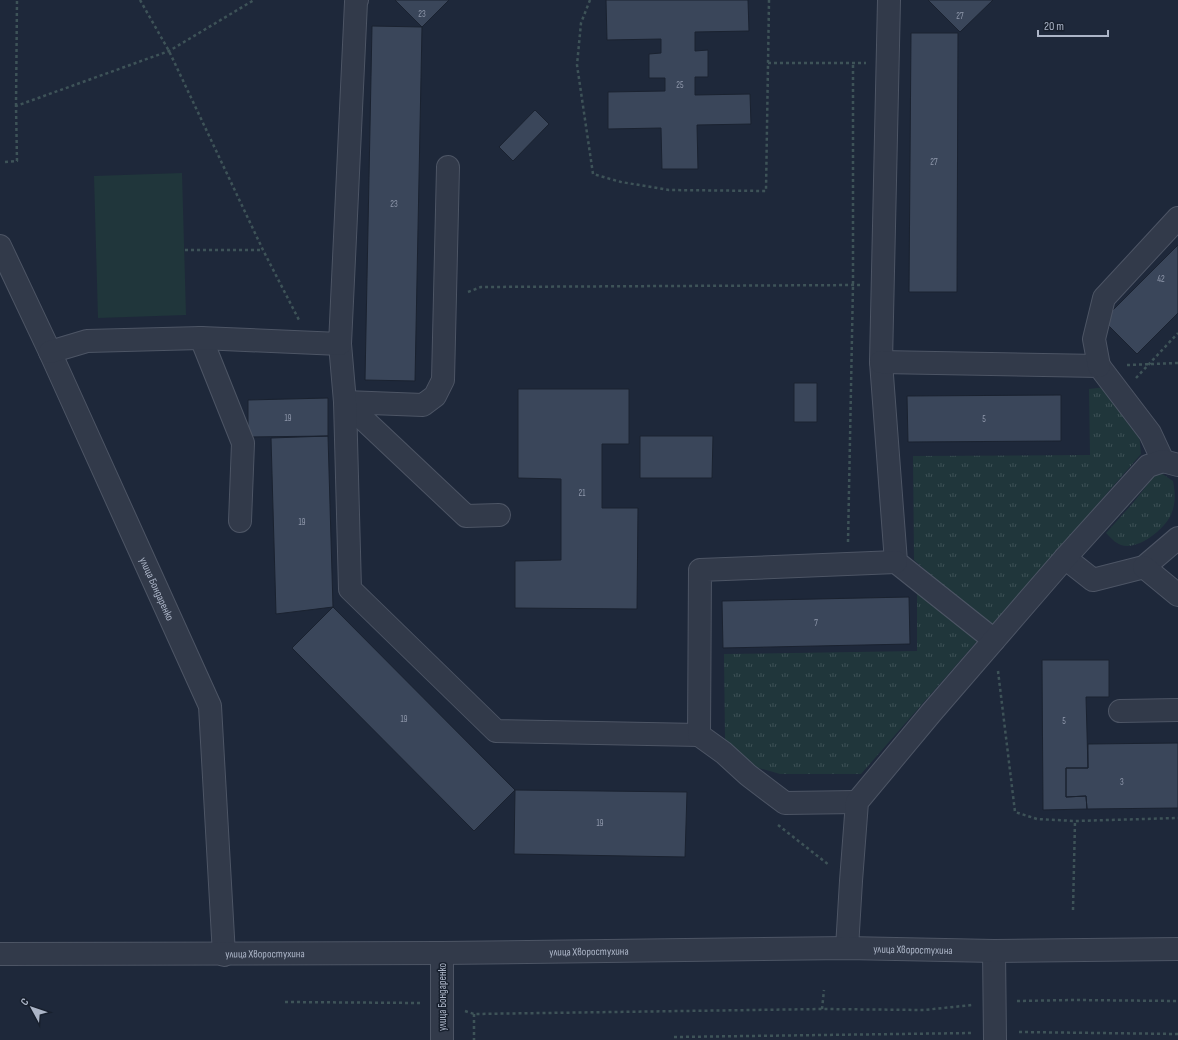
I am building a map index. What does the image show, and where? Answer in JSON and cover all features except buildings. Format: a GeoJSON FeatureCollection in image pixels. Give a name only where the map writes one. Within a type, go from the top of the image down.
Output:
{"type":"FeatureCollection","features":[{"type":"Feature","properties":{"kind":"street"},"geometry":{"type":"LineString","coordinates":[[357,0],[340,344],[345,402],[350,589],[496,731],[699,735],[724,753],[748,775],[785,803],[857,802]]}},
{"type":"Feature","properties":{"kind":"street"},"geometry":{"type":"LineString","coordinates":[[889,0],[881,362],[896,562]]}},
{"type":"Feature","properties":{"kind":"street"},"geometry":{"type":"LineString","coordinates":[[345,402],[423,405],[435,396],[443,380],[448,167]]}},
{"type":"Feature","properties":{"kind":"street"},"geometry":{"type":"LineString","coordinates":[[847,948],[857,802],[1065,558],[1148,466],[1171,463],[1099,366],[1094,339],[1104,298],[1178,218]]}},
{"type":"Feature","properties":{"kind":"street","name":"улица Бондаренко"},"geometry":{"type":"LineString","coordinates":[[0,246],[50,352],[210,706],[224,955]]}},
{"type":"Feature","properties":{"kind":"street"},"geometry":{"type":"LineString","coordinates":[[50,352],[87,342],[201,338],[312,344],[340,344]]}},
{"type":"Feature","properties":{"kind":"street"},"geometry":{"type":"LineString","coordinates":[[201,338],[242,443],[240,521]]}},
{"type":"Feature","properties":{"kind":"street"},"geometry":{"type":"LineString","coordinates":[[881,362],[1099,366]]}},
{"type":"Feature","properties":{"kind":"street"},"geometry":{"type":"LineString","coordinates":[[345,402],[466,516],[499,515]]}},
{"type":"Feature","properties":{"kind":"street"},"geometry":{"type":"LineString","coordinates":[[1065,558],[1093,580],[1144,567],[1178,538]]}},
{"type":"Feature","properties":{"kind":"street"},"geometry":{"type":"LineString","coordinates":[[699,735],[700,570],[896,562],[994,640]]}},
{"type":"Feature","properties":{"kind":"street"},"geometry":{"type":"LineString","coordinates":[[1144,567],[1178,595]]}},
{"type":"Feature","properties":{"kind":"street"},"geometry":{"type":"LineString","coordinates":[[1120,711],[1178,710]]}},
{"type":"Feature","properties":{"kind":"street","name":"улица Хворостухина"},"geometry":{"type":"LineString","coordinates":[[0,954],[442,954],[847,948],[994,951],[1178,949]]}},
{"type":"Feature","properties":{"kind":"street"},"geometry":{"type":"LineString","coordinates":[[994,951],[995,1036]]}},
{"type":"Feature","properties":{"kind":"street","name":"улица Бондаренко"},"geometry":{"type":"LineString","coordinates":[[442,954],[442,1040]]}},
{"type":"Feature","properties":{"kind":"path"},"geometry":{"type":"LineString","coordinates":[[5,162],[17,161],[17,0]]}},
{"type":"Feature","properties":{"kind":"path"},"geometry":{"type":"LineString","coordinates":[[140,0],[169,51],[263,250],[312,344]]}},
{"type":"Feature","properties":{"kind":"path"},"geometry":{"type":"LineString","coordinates":[[16,106],[169,51],[254,0]]}},
{"type":"Feature","properties":{"kind":"path"},"geometry":{"type":"LineString","coordinates":[[590,0],[580,23],[576,65],[593,174],[621,182],[669,190],[766,190],[769,0]]}},
{"type":"Feature","properties":{"kind":"path"},"geometry":{"type":"LineString","coordinates":[[768,62],[888,63]]}},
{"type":"Feature","properties":{"kind":"path"},"geometry":{"type":"LineString","coordinates":[[848,564],[853,285],[853,63]]}},
{"type":"Feature","properties":{"kind":"path"},"geometry":{"type":"LineString","coordinates":[[185,250],[263,250]]}},
{"type":"Feature","properties":{"kind":"path"},"geometry":{"type":"LineString","coordinates":[[445,300],[481,287],[883,285]]}},
{"type":"Feature","properties":{"kind":"path"},"geometry":{"type":"LineString","coordinates":[[1120,394],[1178,333]]}},
{"type":"Feature","properties":{"kind":"path"},"geometry":{"type":"LineString","coordinates":[[1099,366],[1178,364]]}},
{"type":"Feature","properties":{"kind":"path"},"geometry":{"type":"LineString","coordinates":[[994,640],[1015,812],[1037,819],[1075,821],[1178,818]]}},
{"type":"Feature","properties":{"kind":"path"},"geometry":{"type":"LineString","coordinates":[[1073,910],[1075,821]]}},
{"type":"Feature","properties":{"kind":"path"},"geometry":{"type":"LineString","coordinates":[[774,822],[830,865]]}},
{"type":"Feature","properties":{"kind":"path"},"geometry":{"type":"LineString","coordinates":[[822,1009],[824,990]]}},
{"type":"Feature","properties":{"kind":"path"},"geometry":{"type":"LineString","coordinates":[[285,1002],[442,1003],[474,1014],[822,1009],[924,1010],[995,1002],[1073,1000],[1178,1001]]}},
{"type":"Feature","properties":{"kind":"path"},"geometry":{"type":"LineString","coordinates":[[474,1014],[474,1040]]}},
{"type":"Feature","properties":{"kind":"path"},"geometry":{"type":"LineString","coordinates":[[674,1037],[1178,1034]]}},
{"type":"Feature","properties":{"kind":"green space"},"geometry":{"type":"Polygon","coordinates":[[[182,173],[186,315],[98,318],[94,176],[182,173]]]}},
{"type":"Feature","properties":{"kind":"green space"},"geometry":{"type":"Polygon","coordinates":[[[1106,387],[1139,432],[1141,454],[991,627],[914,560],[913,456],[1090,455],[1089,389],[1106,387]]]}},
{"type":"Feature","properties":{"kind":"green space"},"geometry":{"type":"Polygon","coordinates":[[[1158,471],[1173,481],[1175,500],[1169,518],[1151,537],[1135,545],[1128,546],[1119,544],[1106,533],[1133,503],[1158,471]]]}},
{"type":"Feature","properties":{"kind":"green space"},"geometry":{"type":"Polygon","coordinates":[[[917,590],[979,639],[861,774],[780,774],[752,766],[725,740],[724,654],[917,651],[917,590]]]}}]}
